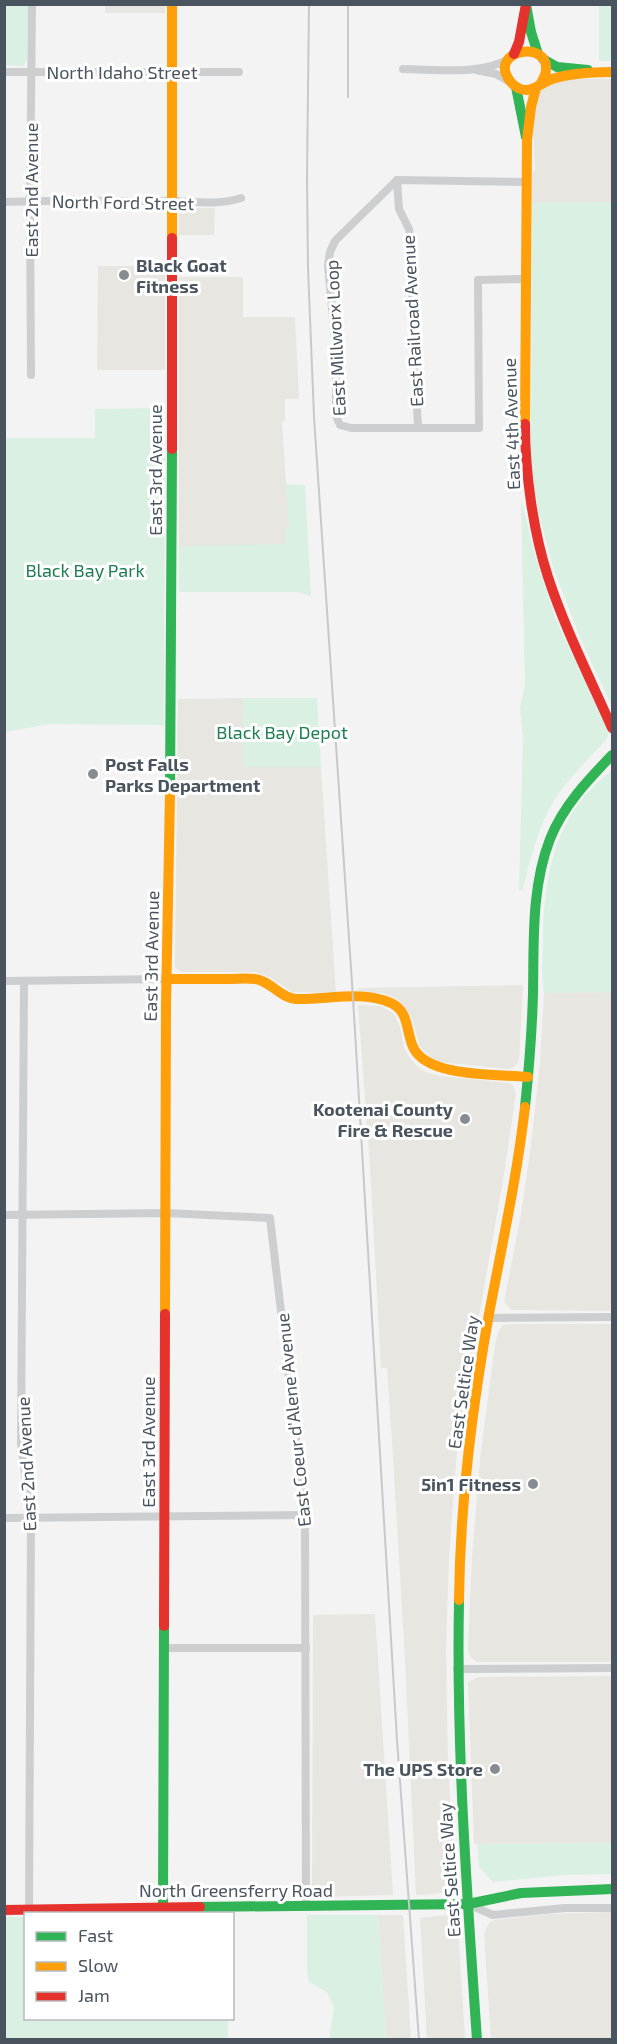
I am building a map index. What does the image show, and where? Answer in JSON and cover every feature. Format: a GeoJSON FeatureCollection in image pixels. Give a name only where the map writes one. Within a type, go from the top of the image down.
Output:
{"type":"FeatureCollection","features":[{"type":"Feature","properties":{"kind":"street","name":"East 2nd Avenue"},"geometry":{"type":"LineString","coordinates":[[31,375],[32,4]]}},
{"type":"Feature","properties":{"kind":"street","name":"East 3rd Avenue"},"geometry":{"type":"LineString","coordinates":[[163,1907],[166,1213],[172,650],[172,4]]}},
{"type":"Feature","properties":{"kind":"street"},"geometry":{"type":"LineString","coordinates":[[526,4],[531,32],[547,71],[539,86]]}},
{"type":"Feature","properties":{"kind":"street"},"geometry":{"type":"LineString","coordinates":[[514,85],[507,71],[521,39],[522,17],[526,4]]}},
{"type":"Feature","properties":{"kind":"street"},"geometry":{"type":"LineString","coordinates":[[403,69],[472,69],[494,66],[526,50],[541,56],[557,67],[612,72]]}},
{"type":"Feature","properties":{"kind":"street"},"geometry":{"type":"LineString","coordinates":[[472,69],[496,74],[514,85],[530,90],[557,77],[597,72]]}},
{"type":"Feature","properties":{"kind":"street","name":"North Idaho Street"},"geometry":{"type":"LineString","coordinates":[[4,72],[239,72]]}},
{"type":"Feature","properties":{"kind":"street","name":"East 4th Avenue"},"geometry":{"type":"LineString","coordinates":[[514,85],[521,102],[522,122],[527,140]]}},
{"type":"Feature","properties":{"kind":"street","name":"East 4th Avenue"},"geometry":{"type":"LineString","coordinates":[[539,86],[531,103],[531,122],[527,140],[525,452],[533,520],[547,575],[559,609],[612,728]]}},
{"type":"Feature","properties":{"kind":"street"},"geometry":{"type":"LineString","coordinates":[[396,180],[526,182]]}},
{"type":"Feature","properties":{"kind":"street","name":"East Millworx Loop"},"geometry":{"type":"LineString","coordinates":[[396,180],[335,241],[330,252],[328,280],[336,353],[336,416],[340,425],[345,427],[479,428],[478,280],[525,279]]}},
{"type":"Feature","properties":{"kind":"street","name":"East Railroad Avenue"},"geometry":{"type":"LineString","coordinates":[[396,180],[399,209],[411,241],[412,335],[418,427]]}},
{"type":"Feature","properties":{"kind":"street","name":"North Ford Street"},"geometry":{"type":"LineString","coordinates":[[4,202],[171,201],[202,204],[229,202],[241,198]]}},
{"type":"Feature","properties":{"kind":"street","name":"East Seltice Way"},"geometry":{"type":"LineString","coordinates":[[477,2040],[460,1781],[457,1669],[461,1552],[473,1417],[488,1318],[520,1147],[533,1002],[537,881],[554,828],[570,801],[612,755]]}},
{"type":"Feature","properties":{"kind":"street"},"geometry":{"type":"LineString","coordinates":[[4,981],[247,978],[265,982],[288,998],[385,1000],[395,1005],[403,1014],[412,1044],[418,1055],[428,1064],[445,1069],[528,1077]]}},
{"type":"Feature","properties":{"kind":"street","name":"East 2nd Avenue"},"geometry":{"type":"LineString","coordinates":[[24,982],[21,1444],[30,1518],[29,1910]]}},
{"type":"Feature","properties":{"kind":"street"},"geometry":{"type":"LineString","coordinates":[[4,1215],[166,1213]]}},
{"type":"Feature","properties":{"kind":"street","name":"East Coeur d'Alene Avenue"},"geometry":{"type":"LineString","coordinates":[[166,1213],[270,1218],[306,1515],[306,1906]]}},
{"type":"Feature","properties":{"kind":"street"},"geometry":{"type":"LineString","coordinates":[[488,1318],[612,1317]]}},
{"type":"Feature","properties":{"kind":"street"},"geometry":{"type":"LineString","coordinates":[[4,1518],[306,1515]]}},
{"type":"Feature","properties":{"kind":"street"},"geometry":{"type":"LineString","coordinates":[[163,1648],[306,1648]]}},
{"type":"Feature","properties":{"kind":"street"},"geometry":{"type":"LineString","coordinates":[[457,1669],[612,1668]]}},
{"type":"Feature","properties":{"kind":"street","name":"North Greensferry Road"},"geometry":{"type":"LineString","coordinates":[[4,1910],[468,1904],[493,1897],[562,1890],[612,1889]]}},
{"type":"Feature","properties":{"kind":"street","name":"North Greensferry Road"},"geometry":{"type":"LineString","coordinates":[[468,1904],[494,1915],[566,1908],[612,1908]]}},
{"type":"Feature","properties":{"kind":"shaded area"},"geometry":{"type":"Polygon","coordinates":[[[105,5],[165,5],[165,13],[105,13],[105,5]]]}},
{"type":"Feature","properties":{"kind":"shaded area"},"geometry":{"type":"Polygon","coordinates":[[[562,79],[612,79],[612,202],[532,203],[532,174],[535,170],[532,135],[534,102],[540,88],[562,79]]]}},
{"type":"Feature","properties":{"kind":"shaded area"},"geometry":{"type":"Polygon","coordinates":[[[185,208],[215,208],[214,235],[179,235],[179,213],[185,208]]]}},
{"type":"Feature","properties":{"kind":"shaded area"},"geometry":{"type":"Polygon","coordinates":[[[98,266],[165,266],[165,370],[97,370],[98,266]]]}},
{"type":"Feature","properties":{"kind":"shaded area"},"geometry":{"type":"Polygon","coordinates":[[[179,277],[243,277],[243,317],[295,317],[299,399],[285,399],[285,421],[282,421],[289,529],[286,545],[179,546],[179,277]]]}},
{"type":"Feature","properties":{"kind":"shaded area"},"geometry":{"type":"Polygon","coordinates":[[[243,698],[244,767],[321,767],[336,993],[292,992],[270,977],[255,972],[182,972],[175,968],[178,699],[243,698]]]}},
{"type":"Feature","properties":{"kind":"shaded area"},"geometry":{"type":"Polygon","coordinates":[[[523,985],[519,1061],[509,1069],[438,1062],[420,1046],[411,1016],[396,998],[382,993],[359,993],[358,988],[523,985]]]}},
{"type":"Feature","properties":{"kind":"shaded area"},"geometry":{"type":"Polygon","coordinates":[[[612,992],[612,1311],[511,1310],[504,1302],[521,1214],[531,1145],[540,1063],[544,993],[612,992]]]}},
{"type":"Feature","properties":{"kind":"shaded area"},"geometry":{"type":"Polygon","coordinates":[[[358,1005],[381,1006],[394,1014],[409,1057],[425,1072],[440,1076],[509,1083],[513,1085],[516,1094],[464,1401],[456,1462],[449,1557],[446,1649],[448,1763],[455,1883],[451,1892],[424,1895],[416,1895],[392,1442],[387,1368],[381,1368],[358,1005]]]}},
{"type":"Feature","properties":{"kind":"shaded area"},"geometry":{"type":"Polygon","coordinates":[[[612,1324],[612,1662],[477,1662],[470,1657],[468,1649],[472,1557],[480,1459],[495,1344],[499,1330],[503,1325],[612,1324]]]}},
{"type":"Feature","properties":{"kind":"shaded area"},"geometry":{"type":"Polygon","coordinates":[[[375,1614],[393,1895],[317,1897],[312,1891],[313,1615],[375,1614]]]}},
{"type":"Feature","properties":{"kind":"shaded area"},"geometry":{"type":"Polygon","coordinates":[[[612,1676],[612,1843],[474,1844],[468,1682],[478,1677],[612,1676]]]}},
{"type":"Feature","properties":{"kind":"shaded area"},"geometry":{"type":"Polygon","coordinates":[[[612,1912],[612,2039],[491,2039],[484,1933],[489,1923],[495,1920],[549,1914],[612,1912]]]}},
{"type":"Feature","properties":{"kind":"shaded area"},"geometry":{"type":"Polygon","coordinates":[[[378,1915],[403,1915],[411,2039],[386,2039],[378,1915]]]}},
{"type":"Feature","properties":{"kind":"shaded area"},"geometry":{"type":"Polygon","coordinates":[[[446,1915],[454,1918],[458,1928],[465,2039],[427,2039],[420,1918],[446,1915]]]}},
{"type":"Feature","properties":{"kind":"green space"},"geometry":{"type":"Polygon","coordinates":[[[5,4],[28,5],[27,60],[23,66],[5,65],[5,4]]]}},
{"type":"Feature","properties":{"kind":"green space"},"geometry":{"type":"Polygon","coordinates":[[[599,5],[612,5],[612,61],[599,61],[599,5]]]}},
{"type":"Feature","properties":{"kind":"green space"},"geometry":{"type":"Polygon","coordinates":[[[612,202],[612,707],[579,635],[553,567],[538,510],[531,461],[532,203],[612,202]]]}},
{"type":"Feature","properties":{"kind":"green space","name":"Black Bay Park"},"geometry":{"type":"Polygon","coordinates":[[[165,408],[164,725],[49,724],[5,732],[5,438],[95,438],[95,409],[165,408]]]}},
{"type":"Feature","properties":{"kind":"green space"},"geometry":{"type":"Polygon","coordinates":[[[286,484],[305,485],[311,596],[298,592],[179,592],[179,546],[286,544],[285,529],[289,528],[286,484]]]}},
{"type":"Feature","properties":{"kind":"green space"},"geometry":{"type":"Polygon","coordinates":[[[521,499],[536,559],[556,620],[609,733],[606,740],[572,776],[554,800],[537,837],[523,890],[519,890],[523,737],[520,707],[525,685],[521,499]]]}},
{"type":"Feature","properties":{"kind":"green space","name":"Black Bay Depot"},"geometry":{"type":"Polygon","coordinates":[[[243,698],[317,698],[321,767],[244,767],[243,698]]]}},
{"type":"Feature","properties":{"kind":"green space"},"geometry":{"type":"Polygon","coordinates":[[[612,772],[612,992],[544,993],[542,974],[544,917],[550,870],[556,848],[564,827],[576,807],[612,772]]]}},
{"type":"Feature","properties":{"kind":"green space"},"geometry":{"type":"Polygon","coordinates":[[[612,1843],[612,1874],[564,1875],[493,1882],[479,1867],[477,1844],[612,1843]]]}},
{"type":"Feature","properties":{"kind":"green space"},"geometry":{"type":"Polygon","coordinates":[[[307,1915],[378,1915],[386,2039],[329,2039],[334,2008],[327,1992],[309,1982],[307,1915]]]}},
{"type":"Feature","properties":{"kind":"green space"},"geometry":{"type":"Polygon","coordinates":[[[5,1917],[24,1917],[24,2020],[228,2020],[228,2039],[5,2039],[5,1917]]]}},
{"type":"Feature","properties":{"kind":"railway"},"geometry":{"type":"LineString","coordinates":[[309,4],[308,268],[314,417],[353,998],[397,1740],[419,2040]]}},
{"type":"Feature","properties":{"kind":"railway"},"geometry":{"type":"LineString","coordinates":[[348,4],[348,97]]}},
{"type":"Feature","properties":{"kind":"traffic: fast"},"geometry":{"type":"LineString","coordinates":[[526,5],[538,54]]}},
{"type":"Feature","properties":{"kind":"traffic: fast"},"geometry":{"type":"LineString","coordinates":[[543,59],[557,67],[588,70]]}},
{"type":"Feature","properties":{"kind":"traffic: fast"},"geometry":{"type":"LineString","coordinates":[[516,87],[526,137]]}},
{"type":"Feature","properties":{"kind":"traffic: fast"},"geometry":{"type":"LineString","coordinates":[[170,793],[172,449]]}},
{"type":"Feature","properties":{"kind":"traffic: fast"},"geometry":{"type":"LineString","coordinates":[[525,1107],[532,1022],[535,915],[539,877],[550,839],[562,815],[585,784],[612,755]]}},
{"type":"Feature","properties":{"kind":"traffic: fast"},"geometry":{"type":"LineString","coordinates":[[459,1600],[461,1765],[477,2040]]}},
{"type":"Feature","properties":{"kind":"traffic: fast"},"geometry":{"type":"LineString","coordinates":[[163,1907],[164,1626]]}},
{"type":"Feature","properties":{"kind":"traffic: fast"},"geometry":{"type":"LineString","coordinates":[[200,1907],[468,1904],[521,1893],[612,1889]]}},
{"type":"Feature","properties":{"kind":"traffic: slow"},"geometry":{"type":"LineString","coordinates":[[172,4],[172,238]]}},
{"type":"Feature","properties":{"kind":"traffic: slow"},"geometry":{"type":"LineString","coordinates":[[541,83],[546,70],[544,60],[538,54],[520,52],[506,62],[505,70],[510,81],[524,90],[533,89],[552,79],[567,75],[612,72]]}},
{"type":"Feature","properties":{"kind":"traffic: slow"},"geometry":{"type":"LineString","coordinates":[[525,424],[527,140],[536,88]]}},
{"type":"Feature","properties":{"kind":"traffic: slow"},"geometry":{"type":"LineString","coordinates":[[165,1314],[166,1006],[170,793]]}},
{"type":"Feature","properties":{"kind":"traffic: slow"},"geometry":{"type":"LineString","coordinates":[[168,979],[255,979],[261,980],[285,996],[296,999],[357,996],[380,999],[391,1003],[401,1011],[413,1047],[421,1057],[433,1064],[464,1072],[528,1077]]}},
{"type":"Feature","properties":{"kind":"traffic: slow"},"geometry":{"type":"LineString","coordinates":[[459,1600],[464,1493],[472,1421],[489,1314],[514,1185],[525,1107]]}},
{"type":"Feature","properties":{"kind":"traffic: jam"},"geometry":{"type":"LineString","coordinates":[[514,54],[519,42],[526,4]]}},
{"type":"Feature","properties":{"kind":"traffic: jam"},"geometry":{"type":"LineString","coordinates":[[172,238],[172,449]]}},
{"type":"Feature","properties":{"kind":"traffic: jam"},"geometry":{"type":"LineString","coordinates":[[525,424],[526,462],[531,501],[548,577],[562,616],[612,728]]}},
{"type":"Feature","properties":{"kind":"traffic: jam"},"geometry":{"type":"LineString","coordinates":[[164,1626],[165,1314]]}},
{"type":"Feature","properties":{"kind":"traffic: jam"},"geometry":{"type":"LineString","coordinates":[[4,1910],[200,1907]]}},
{"type":"Feature","properties":{"kind":"place","name":"Black Goat Fitness"},"geometry":{"type":"Point","coordinates":[124,275]}},
{"type":"Feature","properties":{"kind":"place","name":"Post Falls Parks Department"},"geometry":{"type":"Point","coordinates":[93,774]}},
{"type":"Feature","properties":{"kind":"place","name":"Kootenai County Fire & Rescue"},"geometry":{"type":"Point","coordinates":[465,1119]}},
{"type":"Feature","properties":{"kind":"place","name":"5in1 Fitness"},"geometry":{"type":"Point","coordinates":[533,1484]}},
{"type":"Feature","properties":{"kind":"place","name":"The UPS Store"},"geometry":{"type":"Point","coordinates":[495,1769]}}]}
